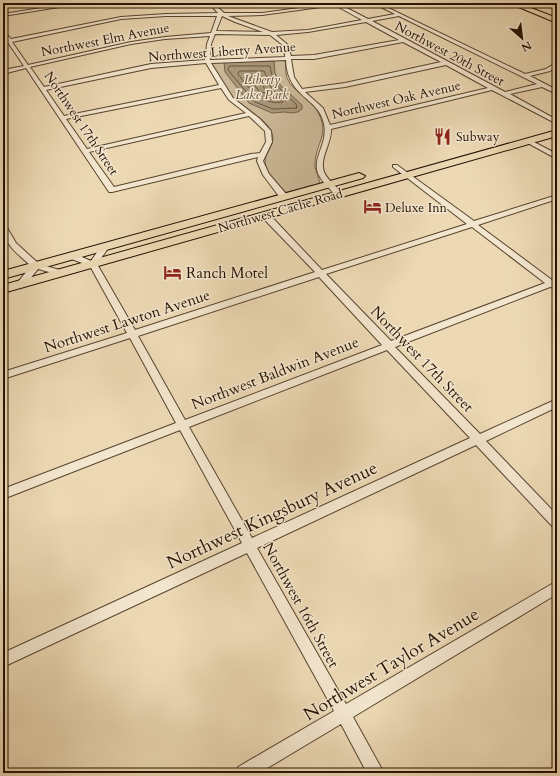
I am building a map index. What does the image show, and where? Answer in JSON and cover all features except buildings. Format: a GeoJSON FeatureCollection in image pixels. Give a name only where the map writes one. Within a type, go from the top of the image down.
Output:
{"type":"FeatureCollection","features":[{"type":"Feature","properties":{"kind":"main road"},"geometry":{"type":"LineString","coordinates":[[512,3],[557,21]]}},
{"type":"Feature","properties":{"kind":"main road"},"geometry":{"type":"LineString","coordinates":[[524,3],[557,16]]}},
{"type":"Feature","properties":{"kind":"main road"},"geometry":{"type":"LineString","coordinates":[[478,144],[557,122]]}},
{"type":"Feature","properties":{"kind":"main road","name":"Northwest Cache Road"},"geometry":{"type":"LineString","coordinates":[[3,289],[557,133]]}},
{"type":"Feature","properties":{"kind":"main road","name":"Northwest Cache Road"},"geometry":{"type":"LineString","coordinates":[[3,275],[410,162]]}},
{"type":"Feature","properties":{"kind":"street"},"geometry":{"type":"LineString","coordinates":[[3,15],[82,3]]}},
{"type":"Feature","properties":{"kind":"street"},"geometry":{"type":"LineString","coordinates":[[211,3],[220,14],[270,34],[280,39],[286,45],[289,58],[290,76],[296,86],[320,109],[327,127],[326,140],[319,163],[324,178],[339,194]]}},
{"type":"Feature","properties":{"kind":"street"},"geometry":{"type":"LineString","coordinates":[[10,41],[121,18],[166,15],[279,13],[334,3]]}},
{"type":"Feature","properties":{"kind":"street","name":"Northwest 20th Street"},"geometry":{"type":"LineString","coordinates":[[334,3],[557,122]]}},
{"type":"Feature","properties":{"kind":"street"},"geometry":{"type":"LineString","coordinates":[[375,3],[557,92]]}},
{"type":"Feature","properties":{"kind":"street"},"geometry":{"type":"LineString","coordinates":[[220,14],[207,51],[207,61],[222,86],[236,104],[264,125],[268,130],[269,142],[261,155],[260,161],[266,175],[284,197]]}},
{"type":"Feature","properties":{"kind":"street","name":"Northwest Elm Avenue"},"geometry":{"type":"LineString","coordinates":[[3,72],[27,65],[67,58],[131,43],[165,38],[213,33],[270,34],[308,31],[399,15]]}},
{"type":"Feature","properties":{"kind":"street","name":"Northwest 17th Street"},"geometry":{"type":"LineString","coordinates":[[3,32],[112,190],[251,156],[261,155]]}},
{"type":"Feature","properties":{"kind":"street","name":"Northwest Liberty Avenue"},"geometry":{"type":"LineString","coordinates":[[43,89],[146,66],[333,54],[404,40]]}},
{"type":"Feature","properties":{"kind":"street"},"geometry":{"type":"LineString","coordinates":[[301,91],[345,85],[446,63]]}},
{"type":"Feature","properties":{"kind":"street"},"geometry":{"type":"LineString","coordinates":[[525,76],[548,70],[557,64]]}},
{"type":"Feature","properties":{"kind":"street"},"geometry":{"type":"LineString","coordinates":[[504,94],[542,85]]}},
{"type":"Feature","properties":{"kind":"street"},"geometry":{"type":"LineString","coordinates":[[63,118],[222,86]]}},
{"type":"Feature","properties":{"kind":"street","name":"Northwest Oak Avenue"},"geometry":{"type":"LineString","coordinates":[[327,127],[338,126],[493,88]]}},
{"type":"Feature","properties":{"kind":"street"},"geometry":{"type":"LineString","coordinates":[[86,151],[250,114]]}},
{"type":"Feature","properties":{"kind":"street"},"geometry":{"type":"LineString","coordinates":[[528,140],[557,157]]}},
{"type":"Feature","properties":{"kind":"street"},"geometry":{"type":"LineString","coordinates":[[395,166],[555,284]]}},
{"type":"Feature","properties":{"kind":"street","name":"Northwest Lawton Avenue"},"geometry":{"type":"LineString","coordinates":[[3,376],[557,197]]}},
{"type":"Feature","properties":{"kind":"street","name":"Northwest 17th Street"},"geometry":{"type":"LineString","coordinates":[[265,215],[557,523]]}},
{"type":"Feature","properties":{"kind":"street"},"geometry":{"type":"LineString","coordinates":[[3,228],[13,244],[36,266],[60,273]]}},
{"type":"Feature","properties":{"kind":"street"},"geometry":{"type":"LineString","coordinates":[[3,241],[13,244]]}},
{"type":"Feature","properties":{"kind":"street"},"geometry":{"type":"LineString","coordinates":[[72,256],[93,264],[105,247]]}},
{"type":"Feature","properties":{"kind":"street","name":"Northwest 16th Street"},"geometry":{"type":"LineString","coordinates":[[93,264],[184,425],[376,773]]}},
{"type":"Feature","properties":{"kind":"street"},"geometry":{"type":"LineString","coordinates":[[21,284],[36,266]]}},
{"type":"Feature","properties":{"kind":"street","name":"Northwest Baldwin Avenue"},"geometry":{"type":"LineString","coordinates":[[3,494],[388,345],[555,284]]}},
{"type":"Feature","properties":{"kind":"street","name":"Northwest Kingsbury Avenue"},"geometry":{"type":"LineString","coordinates":[[3,660],[478,439],[557,404]]}},
{"type":"Feature","properties":{"kind":"street","name":"Northwest Taylor Avenue"},"geometry":{"type":"LineString","coordinates":[[244,773],[557,587]]}},
{"type":"Feature","properties":{"kind":"green space","name":"Liberty Lake Park"},"geometry":{"type":"Polygon","coordinates":[[[285,59],[287,78],[294,88],[315,107],[323,127],[323,133],[316,156],[315,165],[320,184],[287,193],[274,181],[267,171],[265,160],[273,140],[268,126],[265,122],[232,97],[211,62],[285,59]]]}},
{"type":"Feature","properties":{"kind":"water"},"geometry":{"type":"Polygon","coordinates":[[[274,61],[275,73],[280,85],[302,105],[302,109],[298,112],[272,113],[249,103],[225,72],[224,62],[274,61]]]}},
{"type":"Feature","properties":{"kind":"place","name":"Subway"},"geometry":{"type":"Point","coordinates":[443,136]}},
{"type":"Feature","properties":{"kind":"place","name":"Deluxe Inn"},"geometry":{"type":"Point","coordinates":[372,207]}},
{"type":"Feature","properties":{"kind":"place","name":"Ranch Motel"},"geometry":{"type":"Point","coordinates":[173,273]}}]}
